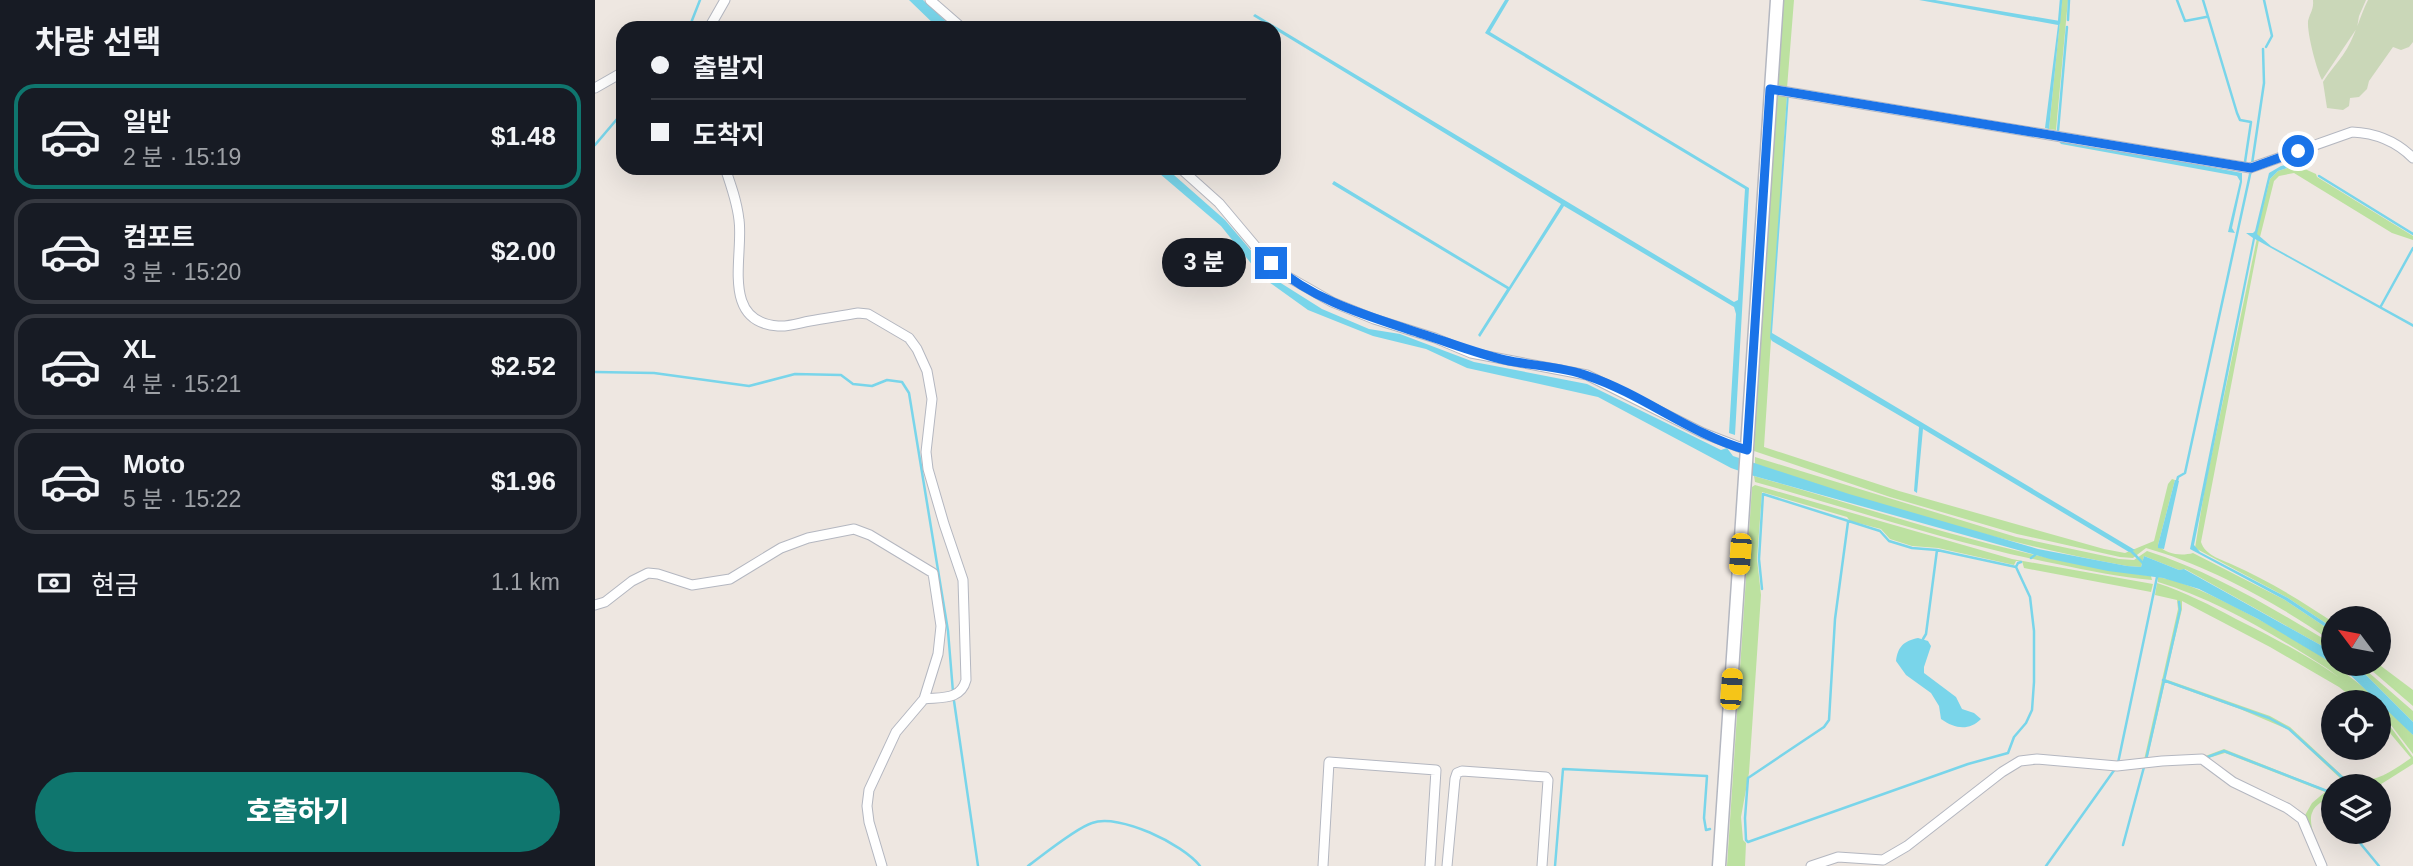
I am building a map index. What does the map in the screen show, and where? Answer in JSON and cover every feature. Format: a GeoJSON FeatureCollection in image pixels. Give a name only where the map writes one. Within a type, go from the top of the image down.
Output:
{"type":"FeatureCollection","features":[{"type":"Feature","properties":{"kind":"main road"},"geometry":{"type":"LineString","coordinates":[[1719,866],[1777,0]]}},
{"type":"Feature","properties":{"kind":"street"},"geometry":{"type":"LineString","coordinates":[[713,21],[726,0]]}},
{"type":"Feature","properties":{"kind":"street"},"geometry":{"type":"LineString","coordinates":[[930,0],[954,21]]}},
{"type":"Feature","properties":{"kind":"street"},"geometry":{"type":"LineString","coordinates":[[595,88],[616,76]]}},
{"type":"Feature","properties":{"kind":"street"},"geometry":{"type":"LineString","coordinates":[[1770,89],[2251,168],[2352,132],[2388,140],[2413,158]]}},
{"type":"Feature","properties":{"kind":"street"},"geometry":{"type":"LineString","coordinates":[[727,175],[739,220],[737,268],[740,296],[753,318],[775,326],[788,327],[857,313],[868,314],[909,338],[927,371],[932,399],[926,441],[927,461],[953,556],[963,580],[966,680],[964,690],[957,695],[924,699]]}},
{"type":"Feature","properties":{"kind":"street"},"geometry":{"type":"LineString","coordinates":[[1188,175],[1219,203],[1283,274],[1332,302],[1374,320],[1424,334],[1471,353],[1587,375],[1747,454]]}},
{"type":"Feature","properties":{"kind":"street"},"geometry":{"type":"LineString","coordinates":[[595,605],[605,602],[632,581],[648,573],[692,585],[730,579],[781,548],[808,538],[854,529],[870,535],[933,573],[941,637],[924,699],[888,745],[869,790],[868,814],[882,866]]}},
{"type":"Feature","properties":{"kind":"street"},"geometry":{"type":"LineString","coordinates":[[1811,866],[1838,857],[1883,860],[1907,846],[2020,761],[2036,759],[2117,766],[2202,759],[2233,782],[2287,808],[2302,819],[2322,866]]}},
{"type":"Feature","properties":{"kind":"street"},"geometry":{"type":"LineString","coordinates":[[1324,866],[1329,762],[1436,770],[1430,866]]}},
{"type":"Feature","properties":{"kind":"street"},"geometry":{"type":"LineString","coordinates":[[1447,866],[1455,779],[1457,773],[1462,771],[1546,777],[1548,780],[1542,866]]}},
{"type":"Feature","properties":{"kind":"street"},"geometry":{"type":"LineString","coordinates":[[1434,807],[1452,807]]}},
{"type":"Feature","properties":{"kind":"green space"},"geometry":{"type":"Polygon","coordinates":[[[1783,0],[1794,0],[1787,88],[1777,86],[1783,0]]]}},
{"type":"Feature","properties":{"kind":"green space"},"geometry":{"type":"Polygon","coordinates":[[[2062,0],[2068,0],[2056,130],[2049,129],[2062,0]]]}},
{"type":"Feature","properties":{"kind":"green space"},"geometry":{"type":"Polygon","coordinates":[[[2313,0],[2366,0],[2357,28],[2322,80],[2308,27],[2313,0]]]}},
{"type":"Feature","properties":{"kind":"green space"},"geometry":{"type":"Polygon","coordinates":[[[2368,0],[2413,0],[2413,42],[2401,50],[2393,47],[2369,81],[2367,89],[2359,97],[2350,98],[2349,106],[2343,110],[2327,108],[2323,82],[2347,48],[2368,0]]]}},
{"type":"Feature","properties":{"kind":"green space"},"geometry":{"type":"Polygon","coordinates":[[[1779,92],[1787,94],[1764,447],[1899,491],[2125,553],[2154,541],[2168,484],[2172,479],[2175,480],[2158,545],[2175,554],[2193,553],[2285,600],[2321,624],[2321,634],[2290,614],[2219,576],[2146,548],[2133,558],[2120,557],[2017,534],[1890,497],[1754,451],[1776,95],[1779,92]]]}},
{"type":"Feature","properties":{"kind":"green space"},"geometry":{"type":"Polygon","coordinates":[[[2296,165],[2316,174],[2413,236],[2413,240],[2392,233],[2294,173],[2279,176],[2274,181],[2260,237],[2256,234],[2270,179],[2278,171],[2296,165]]]}},
{"type":"Feature","properties":{"kind":"green space"},"geometry":{"type":"Polygon","coordinates":[[[2257,238],[2259,240],[2201,542],[2213,556],[2296,598],[2321,614],[2321,620],[2288,598],[2195,548],[2205,487],[2257,238]]]}},
{"type":"Feature","properties":{"kind":"green space"},"geometry":{"type":"Polygon","coordinates":[[[1755,457],[2016,537],[2119,559],[2134,560],[2147,551],[2193,568],[2260,601],[2321,637],[2321,645],[2185,569],[2179,570],[2144,556],[2141,567],[2127,566],[1986,535],[1755,464],[1755,457]]]}},
{"type":"Feature","properties":{"kind":"green space"},"geometry":{"type":"Polygon","coordinates":[[[1754,476],[2001,547],[2151,576],[2152,580],[2093,571],[1981,547],[1755,482],[1754,476]]]}},
{"type":"Feature","properties":{"kind":"green space"},"geometry":{"type":"Polygon","coordinates":[[[1755,485],[2012,559],[2153,584],[2151,592],[2024,568],[2022,561],[2016,561],[2014,565],[1938,548],[1912,546],[1890,539],[1881,529],[1762,492],[1757,559],[1761,595],[1749,773],[1741,817],[1743,840],[1746,843],[1745,866],[1727,866],[1752,487],[1755,485]]]}},
{"type":"Feature","properties":{"kind":"green space"},"geometry":{"type":"Polygon","coordinates":[[[2158,577],[2169,579],[2210,594],[2310,649],[2321,656],[2321,665],[2223,608],[2158,582],[2158,577]]]}},
{"type":"Feature","properties":{"kind":"green space"},"geometry":{"type":"Polygon","coordinates":[[[2157,583],[2197,599],[2321,665],[2321,676],[2336,676],[2356,690],[2343,690],[2270,647],[2182,601],[2165,679],[2270,716],[2290,727],[2321,756],[2321,760],[2325,760],[2341,774],[2336,774],[2289,730],[2165,682],[2147,760],[2144,760],[2178,609],[2177,600],[2155,595],[2157,583]]]}},
{"type":"Feature","properties":{"kind":"green space"},"geometry":{"type":"Polygon","coordinates":[[[2391,674],[2413,690],[2413,706],[2378,676],[2391,676],[2391,674]]]}},
{"type":"Feature","properties":{"kind":"green space"},"geometry":{"type":"Polygon","coordinates":[[[2337,676],[2348,676],[2366,690],[2352,688],[2337,676]]]}},
{"type":"Feature","properties":{"kind":"green space"},"geometry":{"type":"Polygon","coordinates":[[[2367,676],[2373,676],[2389,690],[2381,690],[2367,676]]]}},
{"type":"Feature","properties":{"kind":"green space"},"geometry":{"type":"Polygon","coordinates":[[[2391,692],[2413,711],[2413,722],[2391,700],[2391,692]]]}},
{"type":"Feature","properties":{"kind":"green space"},"geometry":{"type":"Polygon","coordinates":[[[2391,712],[2413,735],[2413,754],[2391,725],[2391,712]]]}},
{"type":"Feature","properties":{"kind":"green space"},"geometry":{"type":"Polygon","coordinates":[[[2391,727],[2413,757],[2413,764],[2391,778],[2391,774],[2384,774],[2411,758],[2391,734],[2391,727]]]}},
{"type":"Feature","properties":{"kind":"green space"},"geometry":{"type":"Polygon","coordinates":[[[2224,749],[2321,788],[2321,790],[2225,753],[2200,758],[2224,749]]]}},
{"type":"Feature","properties":{"kind":"green space"},"geometry":{"type":"Polygon","coordinates":[[[2321,795],[2321,802],[2312,813],[2311,825],[2327,866],[2323,866],[2304,817],[2312,803],[2321,795]]]}},
{"type":"Feature","properties":{"kind":"water"},"geometry":{"type":"Polygon","coordinates":[[[909,0],[923,0],[946,21],[931,21],[909,0]]]}},
{"type":"Feature","properties":{"kind":"water"},"geometry":{"type":"Polygon","coordinates":[[[1505,0],[1509,0],[1490,32],[1749,188],[1735,435],[1729,433],[1736,314],[1734,307],[1564,206],[1480,337],[1478,335],[1507,289],[1332,184],[1334,181],[1509,287],[1561,204],[1281,33],[1281,30],[1734,302],[1738,300],[1745,189],[1485,33],[1505,0]]]}},
{"type":"Feature","properties":{"kind":"water"},"geometry":{"type":"Polygon","coordinates":[[[1919,0],[1935,0],[2060,21],[2049,129],[2045,128],[2058,25],[1919,0]]]}},
{"type":"Feature","properties":{"kind":"water"},"geometry":{"type":"Polygon","coordinates":[[[1255,14],[1267,21],[1253,16],[1255,14]]]}},
{"type":"Feature","properties":{"kind":"water"},"geometry":{"type":"Polygon","coordinates":[[[1787,94],[1772,333],[2135,550],[2129,552],[1923,429],[1917,493],[1914,491],[1919,427],[1772,341],[1770,338],[1787,94]]]}},
{"type":"Feature","properties":{"kind":"water"},"geometry":{"type":"Polygon","coordinates":[[[2056,138],[2242,173],[2232,228],[2235,233],[2228,232],[2240,181],[2237,176],[2061,144],[2056,138]]]}},
{"type":"Feature","properties":{"kind":"water"},"geometry":{"type":"Polygon","coordinates":[[[2296,165],[2278,171],[2270,179],[2257,234],[2271,246],[2413,324],[2413,327],[2255,239],[2194,545],[2200,552],[2288,598],[2321,620],[2321,624],[2285,600],[2190,549],[2253,238],[2246,233],[2255,231],[2269,173],[2281,166],[2296,165]]]}},
{"type":"Feature","properties":{"kind":"water"},"geometry":{"type":"Polygon","coordinates":[[[1161,175],[1174,175],[1225,220],[1276,280],[1322,309],[1369,329],[1400,334],[1474,362],[1587,384],[1721,450],[1727,448],[1733,456],[1849,494],[2038,549],[2141,567],[2144,556],[2179,570],[2184,569],[2321,645],[2321,657],[2258,619],[2199,589],[2163,578],[2108,571],[2050,559],[1754,476],[1731,468],[1598,397],[1467,368],[1426,349],[1373,336],[1308,310],[1262,277],[1221,226],[1161,175]]]}},
{"type":"Feature","properties":{"kind":"water"},"geometry":{"type":"Polygon","coordinates":[[[2175,480],[2179,481],[2164,549],[2158,548],[2158,545],[2175,480]]]}},
{"type":"Feature","properties":{"kind":"water"},"geometry":{"type":"Polygon","coordinates":[[[1918,638],[1928,641],[1931,646],[1924,673],[1956,697],[1962,709],[1981,719],[1976,723],[1962,727],[1941,719],[1939,706],[1931,693],[1906,675],[1896,661],[1898,651],[1903,645],[1918,638]]]}},
{"type":"Feature","properties":{"kind":"water"},"geometry":{"type":"Polygon","coordinates":[[[2351,676],[2367,676],[2381,690],[2366,690],[2351,676]]]}},
{"type":"Feature","properties":{"kind":"water"},"geometry":{"type":"Polygon","coordinates":[[[2391,700],[2413,722],[2413,735],[2391,714],[2391,700]]]}},
{"type":"Feature","properties":{"kind":"waterway"},"geometry":{"type":"LineString","coordinates":[[692,21],[700,0]]}},
{"type":"Feature","properties":{"kind":"waterway"},"geometry":{"type":"LineString","coordinates":[[2059,23],[2061,0]]}},
{"type":"Feature","properties":{"kind":"waterway"},"geometry":{"type":"LineString","coordinates":[[2068,20],[2069,0]]}},
{"type":"Feature","properties":{"kind":"waterway"},"geometry":{"type":"LineString","coordinates":[[2177,0],[2185,21],[2206,17]]}},
{"type":"Feature","properties":{"kind":"waterway"},"geometry":{"type":"LineString","coordinates":[[2203,0],[2237,113],[2240,120],[2251,122],[2245,162]]}},
{"type":"Feature","properties":{"kind":"waterway"},"geometry":{"type":"LineString","coordinates":[[2264,0],[2272,36],[2266,47]]}},
{"type":"Feature","properties":{"kind":"waterway"},"geometry":{"type":"LineString","coordinates":[[2058,131],[2067,27]]}},
{"type":"Feature","properties":{"kind":"waterway"},"geometry":{"type":"LineString","coordinates":[[2252,164],[2264,83],[2263,49]]}},
{"type":"Feature","properties":{"kind":"waterway"},"geometry":{"type":"LineString","coordinates":[[595,145],[616,120]]}},
{"type":"Feature","properties":{"kind":"waterway"},"geometry":{"type":"LineString","coordinates":[[2177,481],[2178,477],[2185,473],[2251,170]]}},
{"type":"Feature","properties":{"kind":"waterway"},"geometry":{"type":"LineString","coordinates":[[2319,176],[2413,234]]}},
{"type":"Feature","properties":{"kind":"waterway"},"geometry":{"type":"LineString","coordinates":[[2381,306],[2413,248]]}},
{"type":"Feature","properties":{"kind":"waterway"},"geometry":{"type":"LineString","coordinates":[[595,372],[654,373],[749,386],[795,374],[841,375],[853,384],[872,386],[887,380],[902,382],[909,393],[948,631],[953,692]]}},
{"type":"Feature","properties":{"kind":"waterway"},"geometry":{"type":"LineString","coordinates":[[1762,589],[1759,559],[1763,494],[1880,531],[1889,541],[1912,548],[1937,550],[2016,567]]}},
{"type":"Feature","properties":{"kind":"waterway"},"geometry":{"type":"LineString","coordinates":[[1848,522],[1835,619],[1829,720],[1824,727],[1748,778],[1745,818],[1748,842],[1968,764],[2008,753],[2014,737],[2026,723],[2032,710],[2034,682],[2034,631],[2030,597],[2016,567],[2021,562]]}},
{"type":"Feature","properties":{"kind":"waterway"},"geometry":{"type":"LineString","coordinates":[[2129,549],[2144,564]]}},
{"type":"Feature","properties":{"kind":"waterway"},"geometry":{"type":"LineString","coordinates":[[1923,639],[1926,634],[1937,550]]}},
{"type":"Feature","properties":{"kind":"waterway"},"geometry":{"type":"LineString","coordinates":[[2031,558],[2035,555]]}},
{"type":"Feature","properties":{"kind":"waterway"},"geometry":{"type":"LineString","coordinates":[[2118,763],[2157,577]]}},
{"type":"Feature","properties":{"kind":"waterway"},"geometry":{"type":"LineString","coordinates":[[2146,760],[2180,610],[2179,602]]}},
{"type":"Feature","properties":{"kind":"waterway"},"geometry":{"type":"LineString","coordinates":[[2163,680],[2269,718],[2289,729],[2338,774]]}},
{"type":"Feature","properties":{"kind":"waterway"},"geometry":{"type":"LineString","coordinates":[[954,701],[978,866]]}},
{"type":"Feature","properties":{"kind":"waterway"},"geometry":{"type":"LineString","coordinates":[[2205,758],[2224,751],[2321,789]]}},
{"type":"Feature","properties":{"kind":"waterway"},"geometry":{"type":"LineString","coordinates":[[2123,845],[2144,767]]}},
{"type":"Feature","properties":{"kind":"waterway"},"geometry":{"type":"LineString","coordinates":[[1555,866],[1563,769],[1707,776],[1704,818],[1706,830],[1710,829]]}},
{"type":"Feature","properties":{"kind":"waterway"},"geometry":{"type":"LineString","coordinates":[[2046,866],[2115,769]]}},
{"type":"Feature","properties":{"kind":"waterway"},"geometry":{"type":"LineString","coordinates":[[1028,866],[1077,830],[1104,821],[1118,822],[1150,832],[1192,857],[1200,866]]}},
{"type":"Feature","properties":{"kind":"waterway"},"geometry":{"type":"LineString","coordinates":[[2361,844],[2379,866]]}},
{"type":"Feature","properties":{"kind":"route"},"geometry":{"type":"LineString","coordinates":[[1271,263],[1294,282],[1374,320],[1419,332],[1471,353],[1587,375],[1703,433],[1747,450],[1770,89],[2251,168],[2298,151]]}}]}
